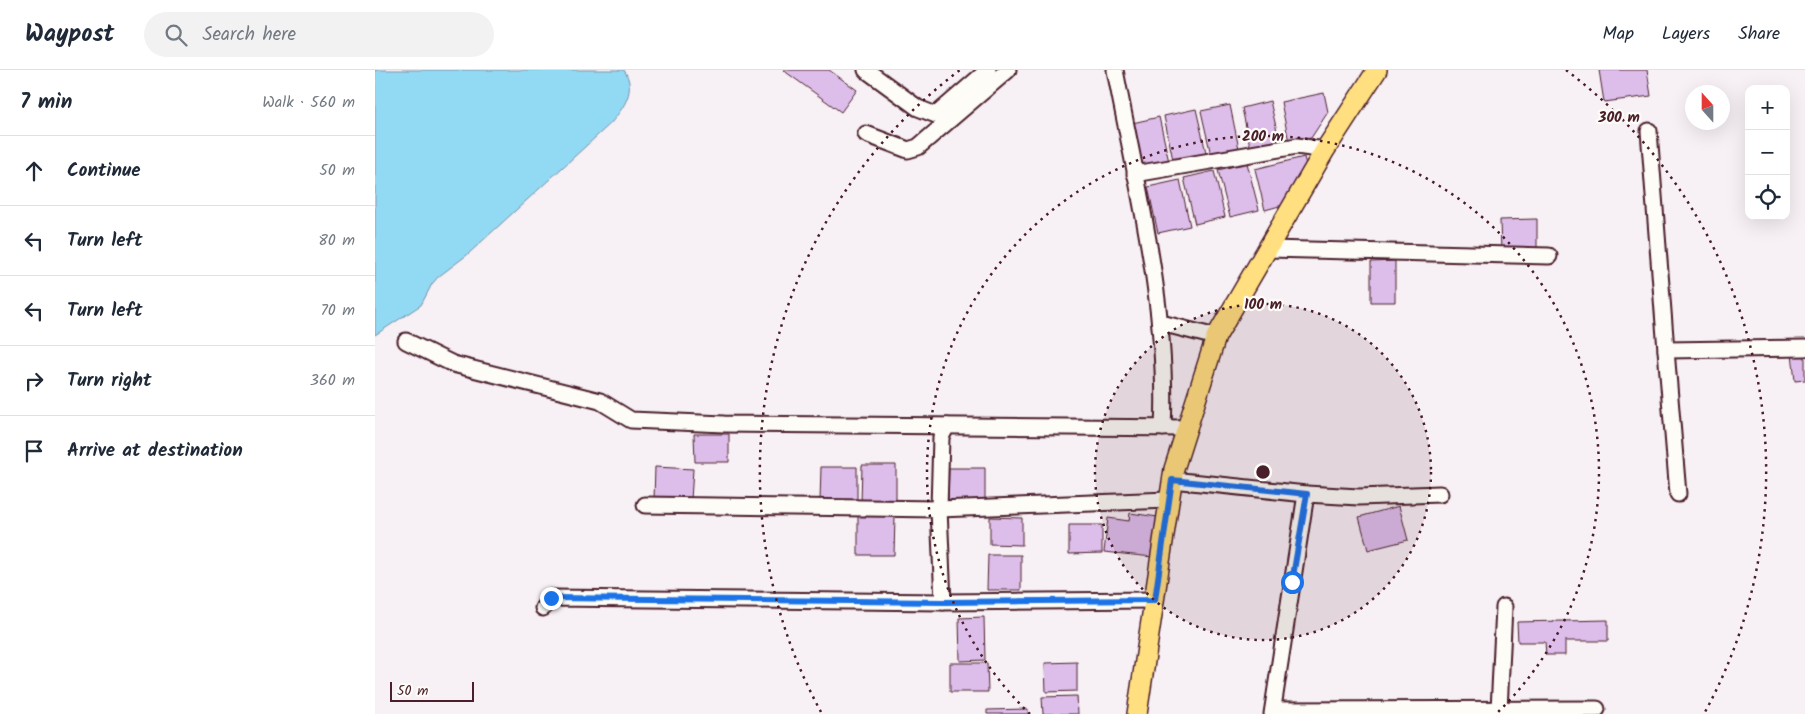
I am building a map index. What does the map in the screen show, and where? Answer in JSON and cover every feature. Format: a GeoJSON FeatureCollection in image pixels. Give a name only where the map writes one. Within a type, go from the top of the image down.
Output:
{"type":"FeatureCollection","features":[{"type":"Feature","properties":{"kind":"main road"},"geometry":{"type":"LineString","coordinates":[[1137,714],[1172,480],[1185,428],[1215,337],[1269,249],[1325,150],[1377,70]]}},
{"type":"Feature","properties":{"kind":"street"},"geometry":{"type":"LineString","coordinates":[[866,70],[919,108],[936,114],[988,70]]}},
{"type":"Feature","properties":{"kind":"street"},"geometry":{"type":"LineString","coordinates":[[866,134],[909,150],[918,147],[1008,70]]}},
{"type":"Feature","properties":{"kind":"street"},"geometry":{"type":"LineString","coordinates":[[1115,70],[1161,324],[1163,428]]}},
{"type":"Feature","properties":{"kind":"street"},"geometry":{"type":"LineString","coordinates":[[1649,132],[1678,494]]}},
{"type":"Feature","properties":{"kind":"street"},"geometry":{"type":"LineString","coordinates":[[1135,174],[1297,146],[1325,150]]}},
{"type":"Feature","properties":{"kind":"street"},"geometry":{"type":"LineString","coordinates":[[1269,249],[1549,256]]}},
{"type":"Feature","properties":{"kind":"street"},"geometry":{"type":"LineString","coordinates":[[1161,324],[1215,337]]}},
{"type":"Feature","properties":{"kind":"street"},"geometry":{"type":"LineString","coordinates":[[406,341],[453,364],[600,401],[631,420],[724,424],[1185,428]]}},
{"type":"Feature","properties":{"kind":"street"},"geometry":{"type":"LineString","coordinates":[[1666,350],[1805,348]]}},
{"type":"Feature","properties":{"kind":"street"},"geometry":{"type":"LineString","coordinates":[[943,602],[939,509],[941,437],[947,426]]}},
{"type":"Feature","properties":{"kind":"street"},"geometry":{"type":"LineString","coordinates":[[1172,480],[1307,494],[1359,497],[1440,494]]}},
{"type":"Feature","properties":{"kind":"street"},"geometry":{"type":"LineString","coordinates":[[1307,494],[1272,712],[1597,709]]}},
{"type":"Feature","properties":{"kind":"street"},"geometry":{"type":"LineString","coordinates":[[645,505],[939,509],[1168,500]]}},
{"type":"Feature","properties":{"kind":"street"},"geometry":{"type":"LineString","coordinates":[[543,608],[551,598],[943,602],[1155,600]]}},
{"type":"Feature","properties":{"kind":"street"},"geometry":{"type":"LineString","coordinates":[[1499,710],[1504,607]]}},
{"type":"Feature","properties":{"kind":"water"},"geometry":{"type":"Polygon","coordinates":[[[375,70],[624,70],[628,77],[629,91],[624,104],[611,123],[467,255],[438,277],[421,305],[375,335],[375,70]]]}},
{"type":"Feature","properties":{"kind":"building"},"geometry":{"type":"Polygon","coordinates":[[[783,70],[829,70],[857,90],[841,112],[783,70]]]}},
{"type":"Feature","properties":{"kind":"building"},"geometry":{"type":"Polygon","coordinates":[[[1599,70],[1647,70],[1651,96],[1604,102],[1599,70]]]}},
{"type":"Feature","properties":{"kind":"building"},"geometry":{"type":"Polygon","coordinates":[[[1324,93],[1328,112],[1311,138],[1289,142],[1281,102],[1324,93]]]}},
{"type":"Feature","properties":{"kind":"building"},"geometry":{"type":"Polygon","coordinates":[[[1270,101],[1280,144],[1251,151],[1242,108],[1270,101]]]}},
{"type":"Feature","properties":{"kind":"building"},"geometry":{"type":"Polygon","coordinates":[[[1230,105],[1239,149],[1211,155],[1201,111],[1230,105]]]}},
{"type":"Feature","properties":{"kind":"building"},"geometry":{"type":"Polygon","coordinates":[[[1196,109],[1207,157],[1174,165],[1164,116],[1196,109]]]}},
{"type":"Feature","properties":{"kind":"building"},"geometry":{"type":"Polygon","coordinates":[[[1159,117],[1169,162],[1138,169],[1128,124],[1159,117]]]}},
{"type":"Feature","properties":{"kind":"building"},"geometry":{"type":"Polygon","coordinates":[[[1304,157],[1307,169],[1283,205],[1265,210],[1255,169],[1304,157]]]}},
{"type":"Feature","properties":{"kind":"building"},"geometry":{"type":"Polygon","coordinates":[[[1247,163],[1259,210],[1230,217],[1218,170],[1247,163]]]}},
{"type":"Feature","properties":{"kind":"building"},"geometry":{"type":"Polygon","coordinates":[[[1214,171],[1225,217],[1195,224],[1184,178],[1214,171]]]}},
{"type":"Feature","properties":{"kind":"building"},"geometry":{"type":"Polygon","coordinates":[[[1180,180],[1190,226],[1158,233],[1148,187],[1180,180]]]}},
{"type":"Feature","properties":{"kind":"building"},"geometry":{"type":"Polygon","coordinates":[[[1537,219],[1537,252],[1501,252],[1500,220],[1537,219]]]}},
{"type":"Feature","properties":{"kind":"building"},"geometry":{"type":"Polygon","coordinates":[[[1395,261],[1395,302],[1371,302],[1371,262],[1395,261]]]}},
{"type":"Feature","properties":{"kind":"building"},"geometry":{"type":"Polygon","coordinates":[[[1805,353],[1805,380],[1795,381],[1792,354],[1805,353]]]}},
{"type":"Feature","properties":{"kind":"building"},"geometry":{"type":"Polygon","coordinates":[[[694,434],[729,434],[729,462],[695,462],[694,434]]]}},
{"type":"Feature","properties":{"kind":"building"},"geometry":{"type":"Polygon","coordinates":[[[862,465],[896,465],[896,504],[861,504],[862,465]]]}},
{"type":"Feature","properties":{"kind":"building"},"geometry":{"type":"Polygon","coordinates":[[[655,467],[693,469],[691,500],[654,499],[655,467]]]}},
{"type":"Feature","properties":{"kind":"building"},"geometry":{"type":"Polygon","coordinates":[[[821,467],[857,467],[857,503],[820,502],[821,467]]]}},
{"type":"Feature","properties":{"kind":"building"},"geometry":{"type":"Polygon","coordinates":[[[949,468],[985,468],[985,502],[948,502],[949,468]]]}},
{"type":"Feature","properties":{"kind":"building"},"geometry":{"type":"Polygon","coordinates":[[[1399,506],[1408,540],[1368,550],[1359,517],[1399,506]]]}},
{"type":"Feature","properties":{"kind":"building"},"geometry":{"type":"Polygon","coordinates":[[[1130,513],[1158,517],[1153,557],[1104,552],[1108,518],[1129,521],[1130,513]]]}},
{"type":"Feature","properties":{"kind":"building"},"geometry":{"type":"Polygon","coordinates":[[[858,516],[895,516],[894,555],[858,555],[858,516]]]}},
{"type":"Feature","properties":{"kind":"building"},"geometry":{"type":"Polygon","coordinates":[[[990,517],[1022,518],[1022,545],[990,544],[990,517]]]}},
{"type":"Feature","properties":{"kind":"building"},"geometry":{"type":"Polygon","coordinates":[[[1069,525],[1102,525],[1102,553],[1069,554],[1069,525]]]}},
{"type":"Feature","properties":{"kind":"building"},"geometry":{"type":"Polygon","coordinates":[[[988,555],[1021,555],[1021,590],[987,590],[988,555]]]}},
{"type":"Feature","properties":{"kind":"building"},"geometry":{"type":"Polygon","coordinates":[[[984,617],[985,660],[960,661],[959,618],[984,617]]]}},
{"type":"Feature","properties":{"kind":"building"},"geometry":{"type":"Polygon","coordinates":[[[1608,620],[1608,641],[1565,641],[1565,655],[1546,655],[1545,642],[1518,642],[1517,622],[1608,620]]]}},
{"type":"Feature","properties":{"kind":"building"},"geometry":{"type":"Polygon","coordinates":[[[1077,662],[1077,691],[1046,692],[1045,663],[1077,662]]]}},
{"type":"Feature","properties":{"kind":"building"},"geometry":{"type":"Polygon","coordinates":[[[950,663],[987,663],[988,692],[950,692],[950,663]]]}},
{"type":"Feature","properties":{"kind":"building"},"geometry":{"type":"Polygon","coordinates":[[[1077,696],[1078,714],[1043,714],[1042,697],[1077,696]]]}},
{"type":"Feature","properties":{"kind":"building"},"geometry":{"type":"Polygon","coordinates":[[[1028,709],[1028,714],[987,714],[987,710],[1028,709]]]}},
{"type":"Feature","properties":{"kind":"route"},"geometry":{"type":"LineString","coordinates":[[551,598],[943,602],[1155,600],[1172,480],[1307,494],[1292,582]]}}]}
